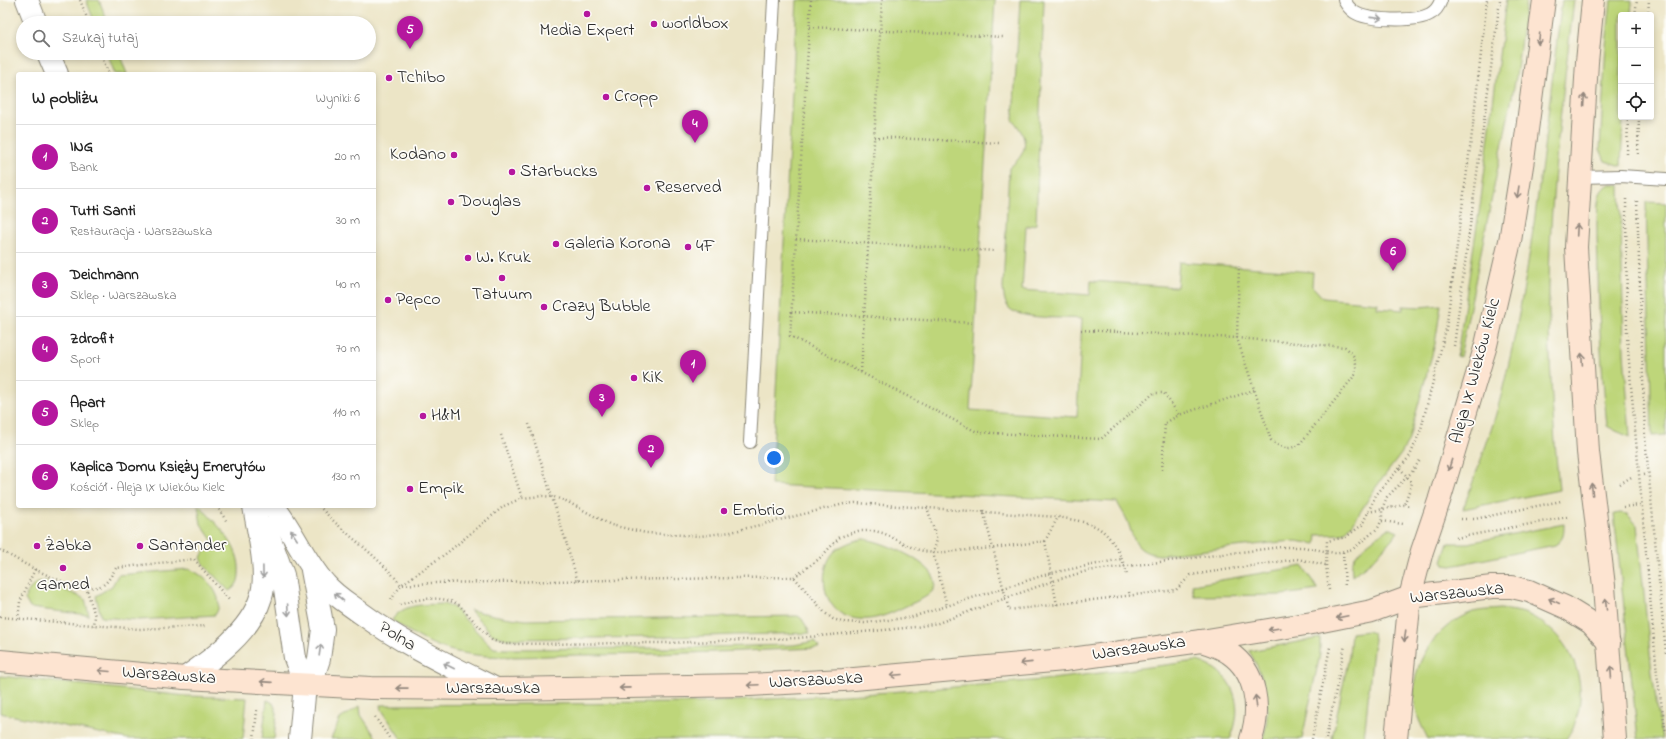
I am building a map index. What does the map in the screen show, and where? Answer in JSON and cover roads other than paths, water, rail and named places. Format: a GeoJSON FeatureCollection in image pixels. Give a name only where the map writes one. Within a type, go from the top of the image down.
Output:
{"type":"FeatureCollection","features":[{"type":"Feature","properties":{"kind":"main road","name":"Aleja IX Wieków Kielc"},"geometry":{"type":"LineString","coordinates":[[1396,739],[1410,597],[1422,551],[1439,501],[1486,345],[1510,241],[1524,153],[1544,0]]}},
{"type":"Feature","properties":{"kind":"main road"},"geometry":{"type":"LineString","coordinates":[[1593,0],[1579,177],[1576,247],[1588,452],[1609,643],[1615,739]]}},
{"type":"Feature","properties":{"kind":"main road","name":"Warszawska"},"geometry":{"type":"LineString","coordinates":[[0,661],[185,678],[305,685],[496,689],[672,687],[843,680],[1064,660],[1201,641],[1330,620],[1372,611],[1410,597],[1492,587],[1529,591],[1578,614],[1591,623],[1609,643]]}},
{"type":"Feature","properties":{"kind":"main road"},"geometry":{"type":"LineString","coordinates":[[1201,641],[1217,646],[1230,653],[1247,672],[1256,700],[1257,712],[1251,739]]}},
{"type":"Feature","properties":{"kind":"street"},"geometry":{"type":"LineString","coordinates":[[27,0],[33,16]]}},
{"type":"Feature","properties":{"kind":"street"},"geometry":{"type":"LineString","coordinates":[[51,60],[56,72]]}},
{"type":"Feature","properties":{"kind":"street"},"geometry":{"type":"LineString","coordinates":[[185,678],[205,665],[236,638],[248,622],[261,597],[263,568],[254,508]]}},
{"type":"Feature","properties":{"kind":"street","name":"Polna"},"geometry":{"type":"LineString","coordinates":[[259,508],[283,575],[294,653],[305,685],[300,739]]}},
{"type":"Feature","properties":{"kind":"street","name":"Polna"},"geometry":{"type":"LineString","coordinates":[[273,508],[298,542],[311,567],[326,585],[341,599],[414,648],[496,689]]}},
{"type":"Feature","properties":{"kind":"street","name":"Polna"},"geometry":{"type":"LineString","coordinates":[[305,685],[316,668],[319,659],[323,629],[311,567]]}},
{"type":"Feature","properties":{"kind":"lane"},"geometry":{"type":"LineString","coordinates":[[750,442],[774,0]]}},
{"type":"Feature","properties":{"kind":"lane"},"geometry":{"type":"LineString","coordinates":[[1344,0],[1354,12],[1369,17],[1395,19],[1410,19],[1428,15],[1439,6],[1441,0]]}},
{"type":"Feature","properties":{"kind":"lane"},"geometry":{"type":"LineString","coordinates":[[1579,177],[1621,176],[1666,179]]}},
{"type":"Feature","properties":{"kind":"place","name":"Media Expert"},"geometry":{"type":"Point","coordinates":[587,14]}},
{"type":"Feature","properties":{"kind":"place","name":"worldbox"},"geometry":{"type":"Point","coordinates":[654,24]}},
{"type":"Feature","properties":{"kind":"place","name":"Apart"},"geometry":{"type":"Point","coordinates":[410,49]}},
{"type":"Feature","properties":{"kind":"place","name":"Tchibo"},"geometry":{"type":"Point","coordinates":[389,78]}},
{"type":"Feature","properties":{"kind":"place","name":"Cropp"},"geometry":{"type":"Point","coordinates":[606,97]}},
{"type":"Feature","properties":{"kind":"place","name":"Zdrofit"},"geometry":{"type":"Point","coordinates":[695,143]}},
{"type":"Feature","properties":{"kind":"place","name":"Kodano"},"geometry":{"type":"Point","coordinates":[454,155]}},
{"type":"Feature","properties":{"kind":"place","name":"Starbucks"},"geometry":{"type":"Point","coordinates":[512,172]}},
{"type":"Feature","properties":{"kind":"place","name":"Reserved"},"geometry":{"type":"Point","coordinates":[647,188]}},
{"type":"Feature","properties":{"kind":"place","name":"Douglas"},"geometry":{"type":"Point","coordinates":[451,202]}},
{"type":"Feature","properties":{"kind":"place","name":"Galeria Korona"},"geometry":{"type":"Point","coordinates":[556,244]}},
{"type":"Feature","properties":{"kind":"place","name":"4F"},"geometry":{"type":"Point","coordinates":[688,247]}},
{"type":"Feature","properties":{"kind":"place","name":"W. Kruk"},"geometry":{"type":"Point","coordinates":[468,258]}},
{"type":"Feature","properties":{"kind":"place","name":"Kaplica Domu Księży Emerytów"},"geometry":{"type":"Point","coordinates":[1393,271]}},
{"type":"Feature","properties":{"kind":"place","name":"Tatuum"},"geometry":{"type":"Point","coordinates":[502,278]}},
{"type":"Feature","properties":{"kind":"place","name":"Pepco"},"geometry":{"type":"Point","coordinates":[388,300]}},
{"type":"Feature","properties":{"kind":"place","name":"Crazy Bubble"},"geometry":{"type":"Point","coordinates":[544,307]}},
{"type":"Feature","properties":{"kind":"place","name":"KiK"},"geometry":{"type":"Point","coordinates":[634,378]}},
{"type":"Feature","properties":{"kind":"place","name":"ING"},"geometry":{"type":"Point","coordinates":[693,383]}},
{"type":"Feature","properties":{"kind":"place","name":"H&M"},"geometry":{"type":"Point","coordinates":[423,416]}},
{"type":"Feature","properties":{"kind":"place","name":"Deichmann"},"geometry":{"type":"Point","coordinates":[602,417]}},
{"type":"Feature","properties":{"kind":"place","name":"Tutti Santi"},"geometry":{"type":"Point","coordinates":[651,468]}},
{"type":"Feature","properties":{"kind":"place","name":"Empik"},"geometry":{"type":"Point","coordinates":[410,489]}},
{"type":"Feature","properties":{"kind":"place","name":"Embrio"},"geometry":{"type":"Point","coordinates":[724,511]}},
{"type":"Feature","properties":{"kind":"place","name":"Żabka"},"geometry":{"type":"Point","coordinates":[37,546]}},
{"type":"Feature","properties":{"kind":"place","name":"Santander"},"geometry":{"type":"Point","coordinates":[140,546]}},
{"type":"Feature","properties":{"kind":"place","name":"Gamed"},"geometry":{"type":"Point","coordinates":[63,568]}}]}
